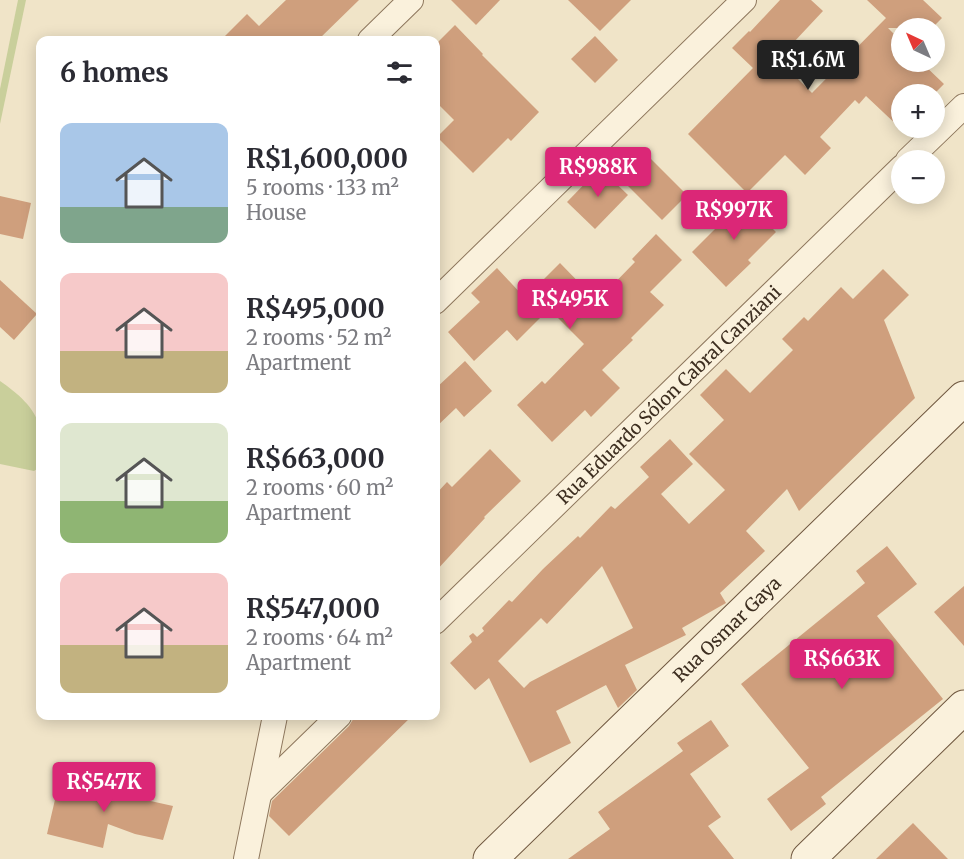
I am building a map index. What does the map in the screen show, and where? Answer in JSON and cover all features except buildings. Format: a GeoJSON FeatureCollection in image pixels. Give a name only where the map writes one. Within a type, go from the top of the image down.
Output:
{"type":"FeatureCollection","features":[{"type":"Feature","properties":{"kind":"main road","name":"Rua Osmar Gaya"},"geometry":{"type":"LineString","coordinates":[[490,859],[964,398]]}},
{"type":"Feature","properties":{"kind":"main road"},"geometry":{"type":"LineString","coordinates":[[808,859],[964,707]]}},
{"type":"Feature","properties":{"kind":"street"},"geometry":{"type":"LineString","coordinates":[[374,36],[411,0]]}},
{"type":"Feature","properties":{"kind":"street"},"geometry":{"type":"LineString","coordinates":[[440,297],[744,0]]}},
{"type":"Feature","properties":{"kind":"street"},"geometry":{"type":"LineString","coordinates":[[918,150],[964,106]]}},
{"type":"Feature","properties":{"kind":"street","name":"Rua Eduardo Sólon Cabral Canziani"},"geometry":{"type":"LineString","coordinates":[[440,617],[891,178]]}},
{"type":"Feature","properties":{"kind":"street"},"geometry":{"type":"LineString","coordinates":[[246,859],[274,720]]}},
{"type":"Feature","properties":{"kind":"street"},"geometry":{"type":"LineString","coordinates":[[260,793],[335,720]]}},
{"type":"Feature","properties":{"kind":"green space"},"geometry":{"type":"Polygon","coordinates":[[[18,0],[26,0],[0,124],[0,89],[18,0]]]}},
{"type":"Feature","properties":{"kind":"green space"},"geometry":{"type":"Polygon","coordinates":[[[0,381],[13,390],[36,416],[36,470],[0,464],[0,381]]]}}]}
